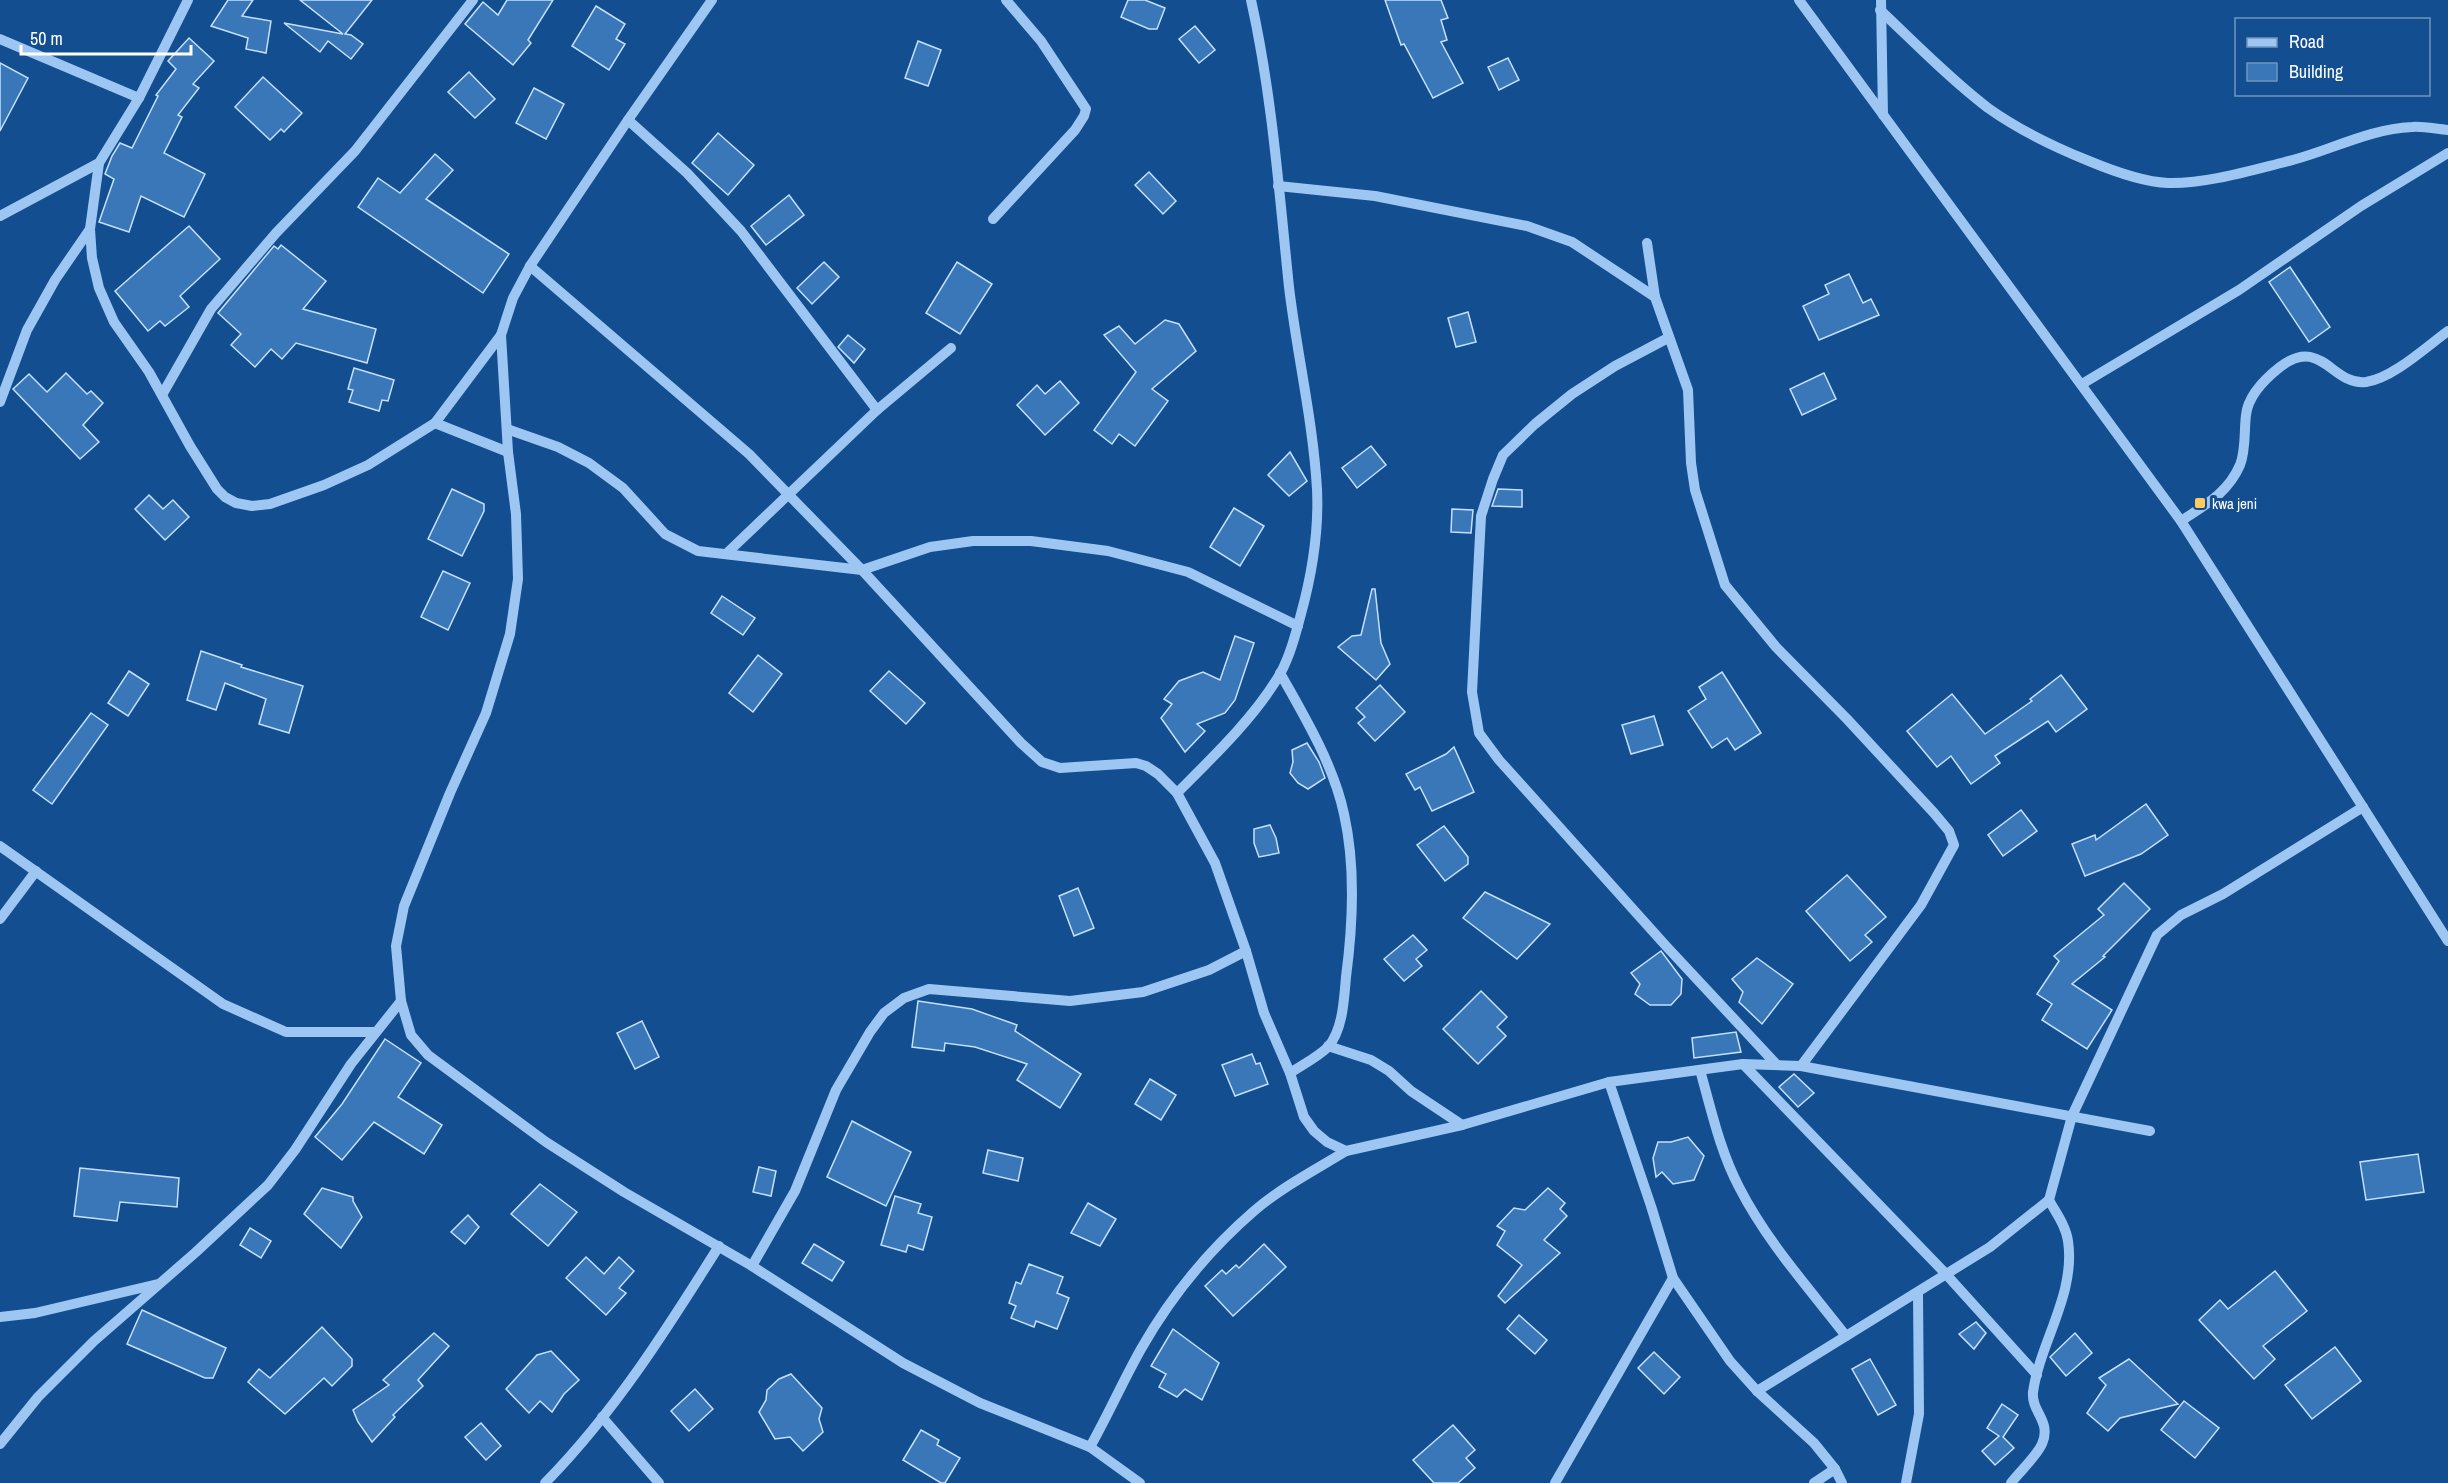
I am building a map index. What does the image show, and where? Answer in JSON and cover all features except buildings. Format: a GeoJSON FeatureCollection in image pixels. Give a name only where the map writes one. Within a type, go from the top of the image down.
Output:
{"type":"FeatureCollection","features":[{"type":"Feature","properties":{"kind":"street"},"geometry":{"type":"LineString","coordinates":[[188,0],[139,98],[99,163],[90,229],[92,258],[99,288],[114,322],[149,372],[217,489],[236,503],[252,506],[270,504],[324,485],[368,465],[435,423],[501,335],[513,298],[530,266],[712,0]]}},
{"type":"Feature","properties":{"kind":"street"},"geometry":{"type":"LineString","coordinates":[[162,395],[211,309],[269,241],[355,151],[473,0]]}},
{"type":"Feature","properties":{"kind":"street"},"geometry":{"type":"LineString","coordinates":[[993,219],[1075,130],[1086,109],[1041,41],[1006,0]]}},
{"type":"Feature","properties":{"kind":"street"},"geometry":{"type":"LineString","coordinates":[[1177,793],[1218,751],[1253,710],[1280,673],[1298,626],[1312,571],[1317,490],[1264,58],[1251,0]]}},
{"type":"Feature","properties":{"kind":"street"},"geometry":{"type":"LineString","coordinates":[[1799,0],[2181,521],[2448,941]]}},
{"type":"Feature","properties":{"kind":"street"},"geometry":{"type":"LineString","coordinates":[[1880,5],[1884,115]]}},
{"type":"Feature","properties":{"kind":"street"},"geometry":{"type":"LineString","coordinates":[[1880,5],[1972,94],[2019,128],[2105,168],[2136,177],[2168,183],[2197,180],[2236,174],[2293,160],[2348,140],[2386,130],[2413,126],[2448,130]]}},
{"type":"Feature","properties":{"kind":"street"},"geometry":{"type":"LineString","coordinates":[[0,39],[139,98]]}},
{"type":"Feature","properties":{"kind":"street"},"geometry":{"type":"LineString","coordinates":[[628,120],[687,173],[741,231],[877,410]]}},
{"type":"Feature","properties":{"kind":"street"},"geometry":{"type":"LineString","coordinates":[[2082,384],[2239,290],[2361,206],[2448,153]]}},
{"type":"Feature","properties":{"kind":"street"},"geometry":{"type":"LineString","coordinates":[[0,216],[99,163]]}},
{"type":"Feature","properties":{"kind":"street"},"geometry":{"type":"LineString","coordinates":[[1278,186],[1375,196],[1527,226],[1572,242],[1655,297]]}},
{"type":"Feature","properties":{"kind":"street"},"geometry":{"type":"LineString","coordinates":[[0,402],[3,383],[27,330],[55,280],[90,229]]}},
{"type":"Feature","properties":{"kind":"street"},"geometry":{"type":"LineString","coordinates":[[1647,243],[1655,297],[1688,390],[1691,463],[1695,490],[1725,585],[1776,647],[1934,813],[1949,831],[1954,844],[1921,905],[1801,1066]]}},
{"type":"Feature","properties":{"kind":"street"},"geometry":{"type":"LineString","coordinates":[[530,266],[749,454],[862,570],[1021,743],[1042,762],[1060,768],[1136,763],[1146,765],[1177,793],[1215,863],[1246,951],[1264,1013],[1290,1073],[1304,1117],[1314,1131],[1328,1142],[1347,1151]]}},
{"type":"Feature","properties":{"kind":"street"},"geometry":{"type":"LineString","coordinates":[[2181,521],[2219,496],[2231,480],[2240,463],[2246,412],[2249,405],[2266,380],[2281,366],[2295,358],[2308,356],[2321,359],[2350,381],[2366,382],[2388,373],[2448,331]]}},
{"type":"Feature","properties":{"kind":"street"},"geometry":{"type":"LineString","coordinates":[[501,335],[508,452],[516,514],[518,579],[510,634],[486,713],[450,793],[404,906],[396,946],[401,1001],[411,1035],[428,1055],[546,1142],[752,1266],[903,1363],[980,1403],[1090,1447],[1140,1483]]}},
{"type":"Feature","properties":{"kind":"street"},"geometry":{"type":"LineString","coordinates":[[1668,338],[1615,366],[1572,394],[1535,424],[1503,455],[1492,479],[1481,516],[1472,692],[1479,732],[1499,760],[1666,946],[1776,1064]]}},
{"type":"Feature","properties":{"kind":"street"},"geometry":{"type":"LineString","coordinates":[[726,555],[877,410],[951,348]]}},
{"type":"Feature","properties":{"kind":"street"},"geometry":{"type":"LineString","coordinates":[[435,423],[508,452]]}},
{"type":"Feature","properties":{"kind":"street"},"geometry":{"type":"LineString","coordinates":[[507,429],[558,447],[589,463],[623,488],[665,534],[698,551],[862,570],[930,548],[973,541],[1031,541],[1097,549],[1188,572],[1298,626]]}},
{"type":"Feature","properties":{"kind":"street"},"geometry":{"type":"LineString","coordinates":[[1280,673],[1303,713],[1324,757],[1344,812],[1350,850],[1352,891],[1349,954],[1338,1026],[1328,1046],[1290,1073]]}},
{"type":"Feature","properties":{"kind":"street"},"geometry":{"type":"LineString","coordinates":[[1757,1391],[1990,1247],[2049,1200],[2072,1116],[2157,935],[2181,915],[2223,894],[2362,807]]}},
{"type":"Feature","properties":{"kind":"street"},"geometry":{"type":"LineString","coordinates":[[0,846],[223,1004],[286,1032],[374,1032]]}},
{"type":"Feature","properties":{"kind":"street"},"geometry":{"type":"LineString","coordinates":[[0,919],[36,871]]}},
{"type":"Feature","properties":{"kind":"street"},"geometry":{"type":"LineString","coordinates":[[752,1266],[795,1191],[836,1090],[870,1032],[884,1013],[904,998],[929,989],[1070,1001],[1143,992],[1209,970],[1246,951]]}},
{"type":"Feature","properties":{"kind":"street"},"geometry":{"type":"LineString","coordinates":[[0,1444],[38,1397],[94,1341],[267,1185],[295,1150],[374,1032],[401,1001]]}},
{"type":"Feature","properties":{"kind":"street"},"geometry":{"type":"LineString","coordinates":[[1328,1046],[1371,1060],[1389,1071],[1411,1091],[1462,1125]]}},
{"type":"Feature","properties":{"kind":"street"},"geometry":{"type":"LineString","coordinates":[[1743,1064],[1946,1275],[2037,1375]]}},
{"type":"Feature","properties":{"kind":"street"},"geometry":{"type":"LineString","coordinates":[[1090,1447],[1141,1349],[1174,1299],[1209,1256],[1255,1210],[1303,1177],[1347,1151],[1462,1125],[1609,1082],[1743,1064],[1801,1066],[2150,1131]]}},
{"type":"Feature","properties":{"kind":"street"},"geometry":{"type":"LineString","coordinates":[[1701,1070],[1719,1142],[1738,1187],[1769,1237],[1846,1336]]}},
{"type":"Feature","properties":{"kind":"street"},"geometry":{"type":"LineString","coordinates":[[1609,1082],[1652,1206],[1673,1278],[1730,1361],[1757,1391],[1814,1443],[1835,1468],[1842,1483]]}},
{"type":"Feature","properties":{"kind":"street"},"geometry":{"type":"LineString","coordinates":[[2011,1483],[2042,1445],[2046,1431],[2033,1397],[2037,1375],[2054,1326],[2069,1258],[2065,1229],[2049,1200]]}},
{"type":"Feature","properties":{"kind":"street"},"geometry":{"type":"LineString","coordinates":[[545,1483],[602,1418],[664,1333],[719,1246]]}},
{"type":"Feature","properties":{"kind":"street"},"geometry":{"type":"LineString","coordinates":[[1555,1483],[1673,1278]]}},
{"type":"Feature","properties":{"kind":"street"},"geometry":{"type":"LineString","coordinates":[[0,1317],[35,1313],[161,1283]]}},
{"type":"Feature","properties":{"kind":"street"},"geometry":{"type":"LineString","coordinates":[[1906,1483],[1919,1414],[1918,1293]]}},
{"type":"Feature","properties":{"kind":"street"},"geometry":{"type":"LineString","coordinates":[[602,1418],[659,1483]]}},
{"type":"Feature","properties":{"kind":"street"},"geometry":{"type":"LineString","coordinates":[[1814,1483],[1835,1468]]}},
{"type":"Feature","properties":{"kind":"place","name":"kwa jeni"},"geometry":{"type":"Point","coordinates":[2200,503]}}]}
